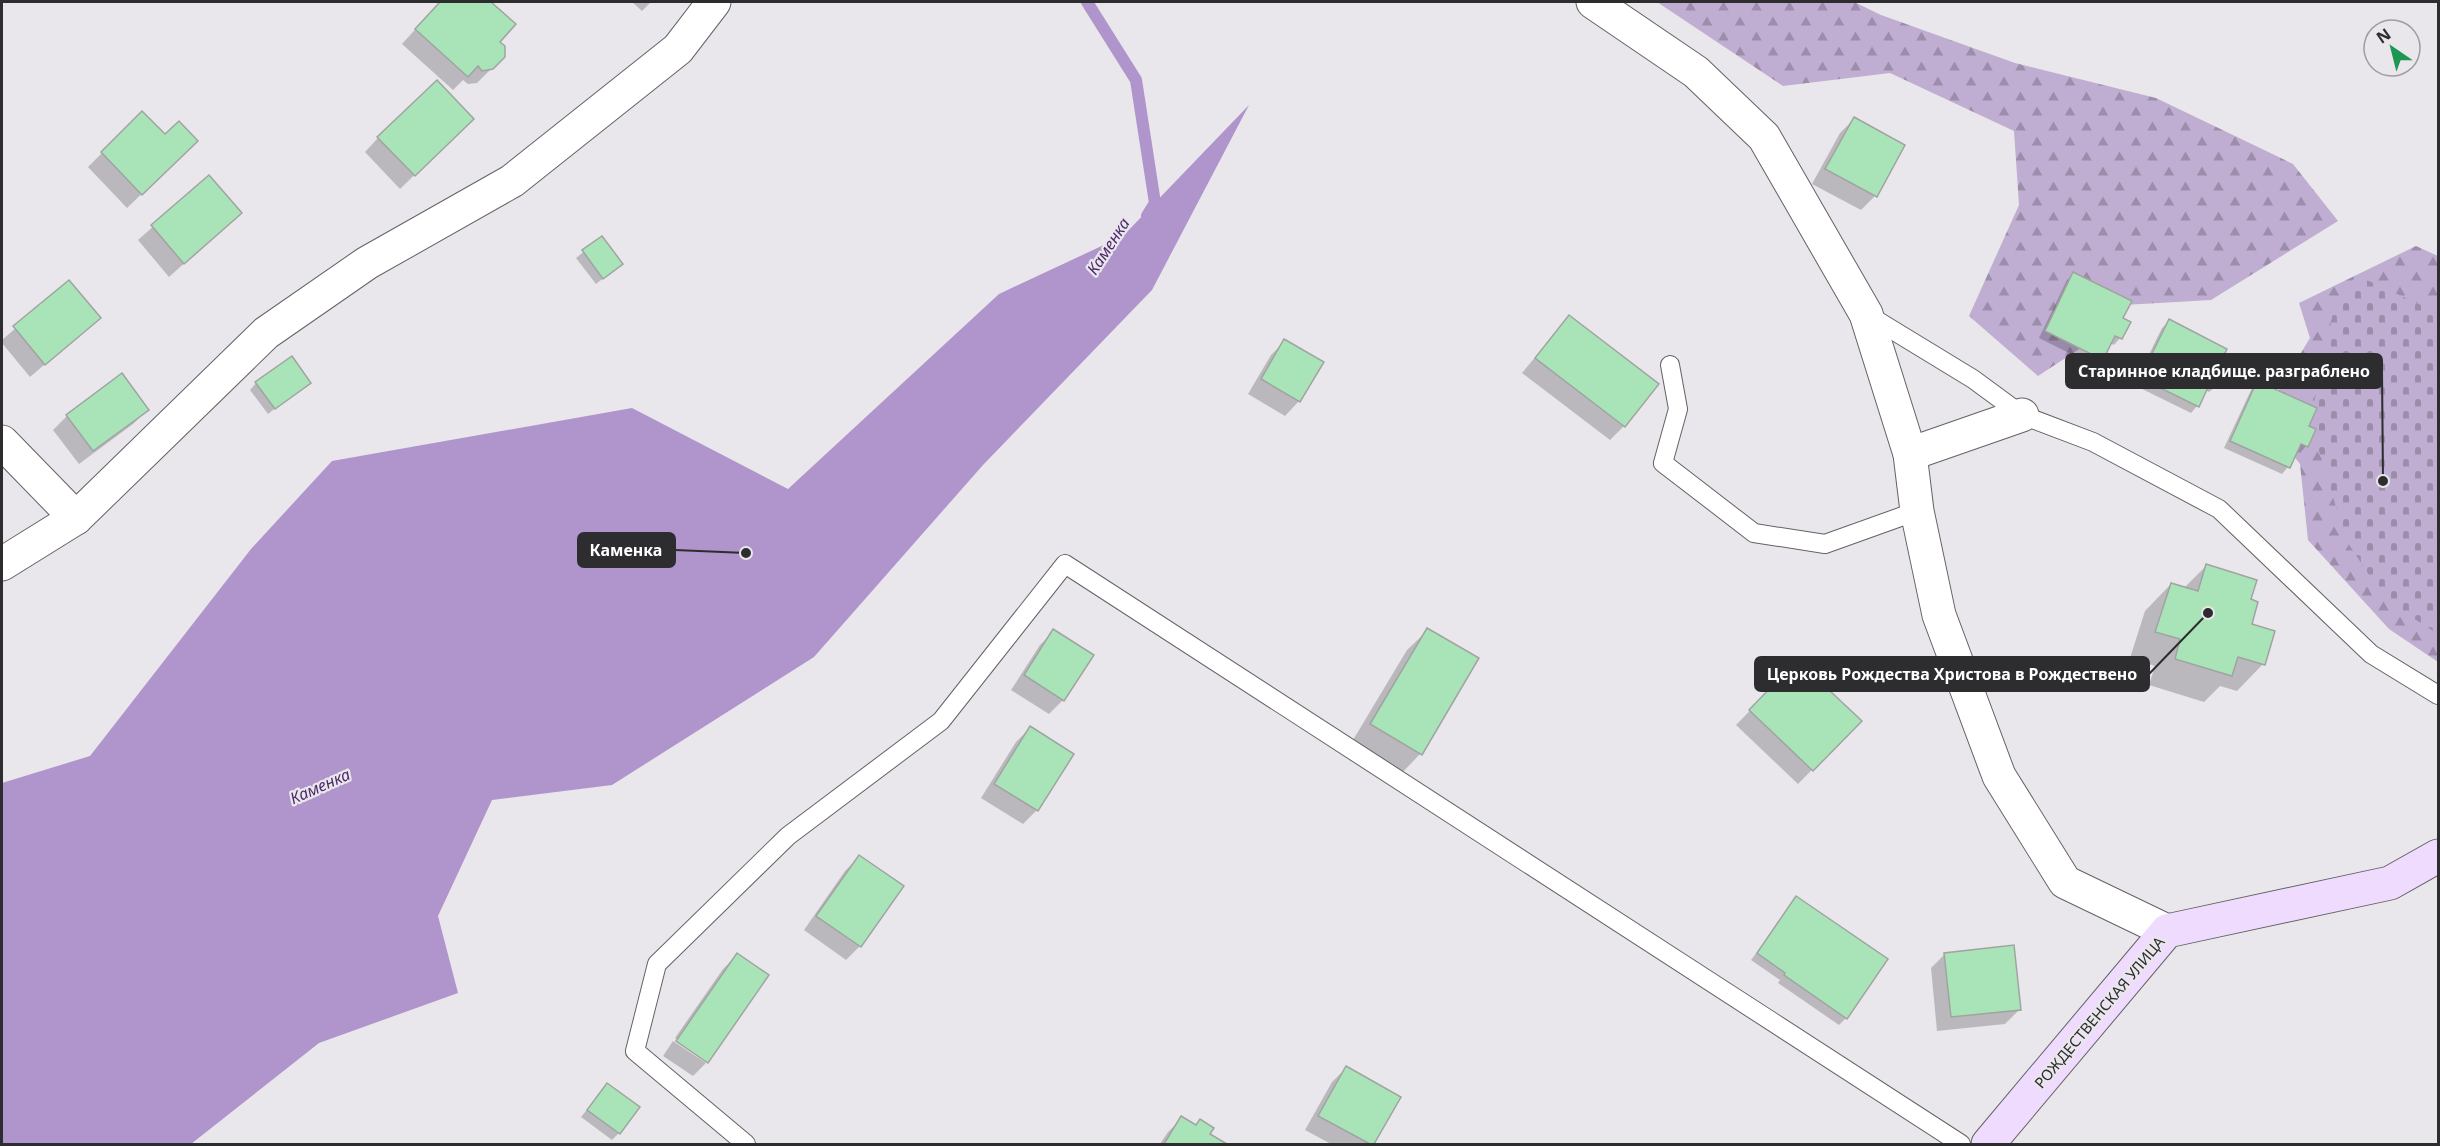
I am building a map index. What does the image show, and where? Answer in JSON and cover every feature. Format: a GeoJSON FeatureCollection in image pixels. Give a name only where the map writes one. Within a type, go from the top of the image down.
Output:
{"type":"FeatureCollection","features":[{"type":"Feature","properties":{"kind":"street"},"geometry":{"type":"LineString","coordinates":[[2,564],[76,518],[266,333],[367,263],[512,181],[678,49],[714,2]]}},
{"type":"Feature","properties":{"kind":"street"},"geometry":{"type":"LineString","coordinates":[[1593,2],[1696,72],[1764,137],[1866,314],[1910,454],[1917,510],[1939,615],[1999,776],[2065,882],[2167,931]]}},
{"type":"Feature","properties":{"kind":"street"},"geometry":{"type":"LineString","coordinates":[[1910,454],[2022,415]]}},
{"type":"Feature","properties":{"kind":"street"},"geometry":{"type":"LineString","coordinates":[[2,442],[76,518]]}},
{"type":"Feature","properties":{"kind":"street","name":"РОЖДЕСТВЕНСКАЯ УЛИЦА"},"geometry":{"type":"LineString","coordinates":[[1988,1144],[2167,931],[2390,883],[2439,856]]}},
{"type":"Feature","properties":{"kind":"lane"},"geometry":{"type":"LineString","coordinates":[[1866,314],[1973,379],[2022,415],[2093,442],[2219,509],[2371,654],[2439,695]]}},
{"type":"Feature","properties":{"kind":"lane"},"geometry":{"type":"LineString","coordinates":[[1670,365],[1678,409],[1663,463],[1754,533],[1825,544],[1917,510]]}},
{"type":"Feature","properties":{"kind":"lane"},"geometry":{"type":"LineString","coordinates":[[746,1144],[634,1051],[657,964],[788,836],[941,721],[1065,564],[1961,1144]]}},
{"type":"Feature","properties":{"kind":"green space"},"geometry":{"type":"Polygon","coordinates":[[[1657,2],[1854,2],[1881,15],[2015,63],[2156,98],[2293,164],[2338,221],[2211,300],[2123,305],[2093,340],[2038,376],[1969,316],[2019,205],[2014,131],[1890,73],[1783,86],[1657,2]]]}},
{"type":"Feature","properties":{"kind":"green space"},"geometry":{"type":"Polygon","coordinates":[[[2416,246],[2438,256],[2438,662],[2389,629],[2308,540],[2300,464],[2263,416],[2310,338],[2299,303],[2416,246]]]}},
{"type":"Feature","properties":{"kind":"green space"},"geometry":{"type":"Polygon","coordinates":[[[2356,275],[2438,313],[2438,634],[2386,601],[2346,540],[2310,421],[2333,313],[2356,275]]]}},
{"type":"Feature","properties":{"kind":"water"},"geometry":{"type":"Polygon","coordinates":[[[1249,105],[1152,290],[983,465],[814,657],[612,785],[492,800],[438,916],[458,993],[319,1043],[191,1144],[2,1144],[2,783],[90,756],[251,549],[332,461],[632,408],[788,489],[999,294],[1123,236],[1249,105]]]}},
{"type":"Feature","properties":{"kind":"building"},"geometry":{"type":"Polygon","coordinates":[[[440,2],[491,2],[516,24],[500,42],[505,46],[505,57],[493,69],[482,71],[478,66],[468,77],[415,29],[440,2]]]}},
{"type":"Feature","properties":{"kind":"building"},"geometry":{"type":"Polygon","coordinates":[[[437,80],[474,119],[415,176],[377,137],[437,80]]]}},
{"type":"Feature","properties":{"kind":"building"},"geometry":{"type":"Polygon","coordinates":[[[142,111],[165,134],[179,121],[198,141],[142,195],[101,152],[142,111]]]}},
{"type":"Feature","properties":{"kind":"building"},"geometry":{"type":"Polygon","coordinates":[[[1854,117],[1905,145],[1877,197],[1825,169],[1854,117]]]}},
{"type":"Feature","properties":{"kind":"building"},"geometry":{"type":"Polygon","coordinates":[[[209,175],[242,213],[184,264],[151,225],[209,175]]]}},
{"type":"Feature","properties":{"kind":"building"},"geometry":{"type":"Polygon","coordinates":[[[602,236],[623,264],[603,279],[582,250],[602,236]]]}},
{"type":"Feature","properties":{"kind":"building"},"geometry":{"type":"Polygon","coordinates":[[[2073,272],[2132,301],[2123,318],[2131,322],[2122,339],[2115,336],[2103,360],[2045,331],[2073,272]]]}},
{"type":"Feature","properties":{"kind":"building"},"geometry":{"type":"Polygon","coordinates":[[[69,280],[101,318],[45,365],[13,326],[69,280]]]}},
{"type":"Feature","properties":{"kind":"building"},"geometry":{"type":"Polygon","coordinates":[[[1569,315],[1659,384],[1625,427],[1535,358],[1569,315]]]}},
{"type":"Feature","properties":{"kind":"building"},"geometry":{"type":"Polygon","coordinates":[[[2169,319],[2227,349],[2219,365],[2226,369],[2217,386],[2210,383],[2199,407],[2140,378],[2169,319]]]}},
{"type":"Feature","properties":{"kind":"building"},"geometry":{"type":"Polygon","coordinates":[[[1284,339],[1324,362],[1300,402],[1261,379],[1284,339]]]}},
{"type":"Feature","properties":{"kind":"building"},"geometry":{"type":"Polygon","coordinates":[[[292,356],[311,383],[275,409],[255,382],[292,356]]]}},
{"type":"Feature","properties":{"kind":"building"},"geometry":{"type":"Polygon","coordinates":[[[122,373],[149,410],[93,451],[66,415],[122,373]]]}},
{"type":"Feature","properties":{"kind":"building"},"geometry":{"type":"Polygon","coordinates":[[[2257,381],[2317,408],[2309,426],[2316,429],[2308,447],[2301,444],[2290,468],[2230,441],[2257,381]]]}},
{"type":"Feature","properties":{"kind":"building"},"geometry":{"type":"Polygon","coordinates":[[[2206,564],[2257,580],[2251,599],[2258,602],[2252,624],[2275,631],[2265,665],[2238,657],[2232,676],[2175,659],[2180,639],[2155,632],[2171,583],[2198,591],[2206,564]]]}},
{"type":"Feature","properties":{"kind":"building"},"geometry":{"type":"Polygon","coordinates":[[[1427,628],[1479,658],[1422,755],[1370,724],[1427,628]]]}},
{"type":"Feature","properties":{"kind":"building"},"geometry":{"type":"Polygon","coordinates":[[[1053,629],[1094,655],[1064,701],[1024,675],[1053,629]]]}},
{"type":"Feature","properties":{"kind":"building"},"geometry":{"type":"Polygon","coordinates":[[[1797,660],[1862,721],[1813,771],[1749,710],[1797,660]]]}},
{"type":"Feature","properties":{"kind":"building"},"geometry":{"type":"Polygon","coordinates":[[[1030,726],[1074,754],[1038,811],[994,784],[1030,726]]]}},
{"type":"Feature","properties":{"kind":"building"},"geometry":{"type":"Polygon","coordinates":[[[859,855],[904,886],[861,947],[816,916],[859,855]]]}},
{"type":"Feature","properties":{"kind":"building"},"geometry":{"type":"Polygon","coordinates":[[[1796,896],[1888,959],[1847,1019],[1757,953],[1796,896]]]}},
{"type":"Feature","properties":{"kind":"building"},"geometry":{"type":"Polygon","coordinates":[[[2014,945],[2021,1010],[1951,1017],[1944,953],[2014,945]]]}},
{"type":"Feature","properties":{"kind":"building"},"geometry":{"type":"Polygon","coordinates":[[[737,953],[769,975],[708,1063],[676,1041],[737,953]]]}},
{"type":"Feature","properties":{"kind":"building"},"geometry":{"type":"Polygon","coordinates":[[[1346,1066],[1401,1097],[1374,1144],[1318,1116],[1346,1066]]]}},
{"type":"Feature","properties":{"kind":"building"},"geometry":{"type":"Polygon","coordinates":[[[607,1083],[640,1107],[620,1134],[587,1110],[607,1083]]]}},
{"type":"Feature","properties":{"kind":"building"},"geometry":{"type":"Polygon","coordinates":[[[1181,1116],[1196,1125],[1200,1119],[1214,1128],[1210,1134],[1227,1144],[1164,1144],[1181,1116]]]}},
{"type":"Feature","properties":{"kind":"waterway","name":"Каменка"},"geometry":{"type":"LineString","coordinates":[[1087,2],[1136,80],[1155,203],[1147,216]]}},
{"type":"Feature","properties":{"kind":"place","name":"Старинное кладбище. разграблено"},"geometry":{"type":"Point","coordinates":[2383,481]}},
{"type":"Feature","properties":{"kind":"place","name":"Каменка"},"geometry":{"type":"Point","coordinates":[746,553]}},
{"type":"Feature","properties":{"kind":"place","name":"Церковь Рождества Христова в Рождествено"},"geometry":{"type":"Point","coordinates":[2208,613]}}]}
